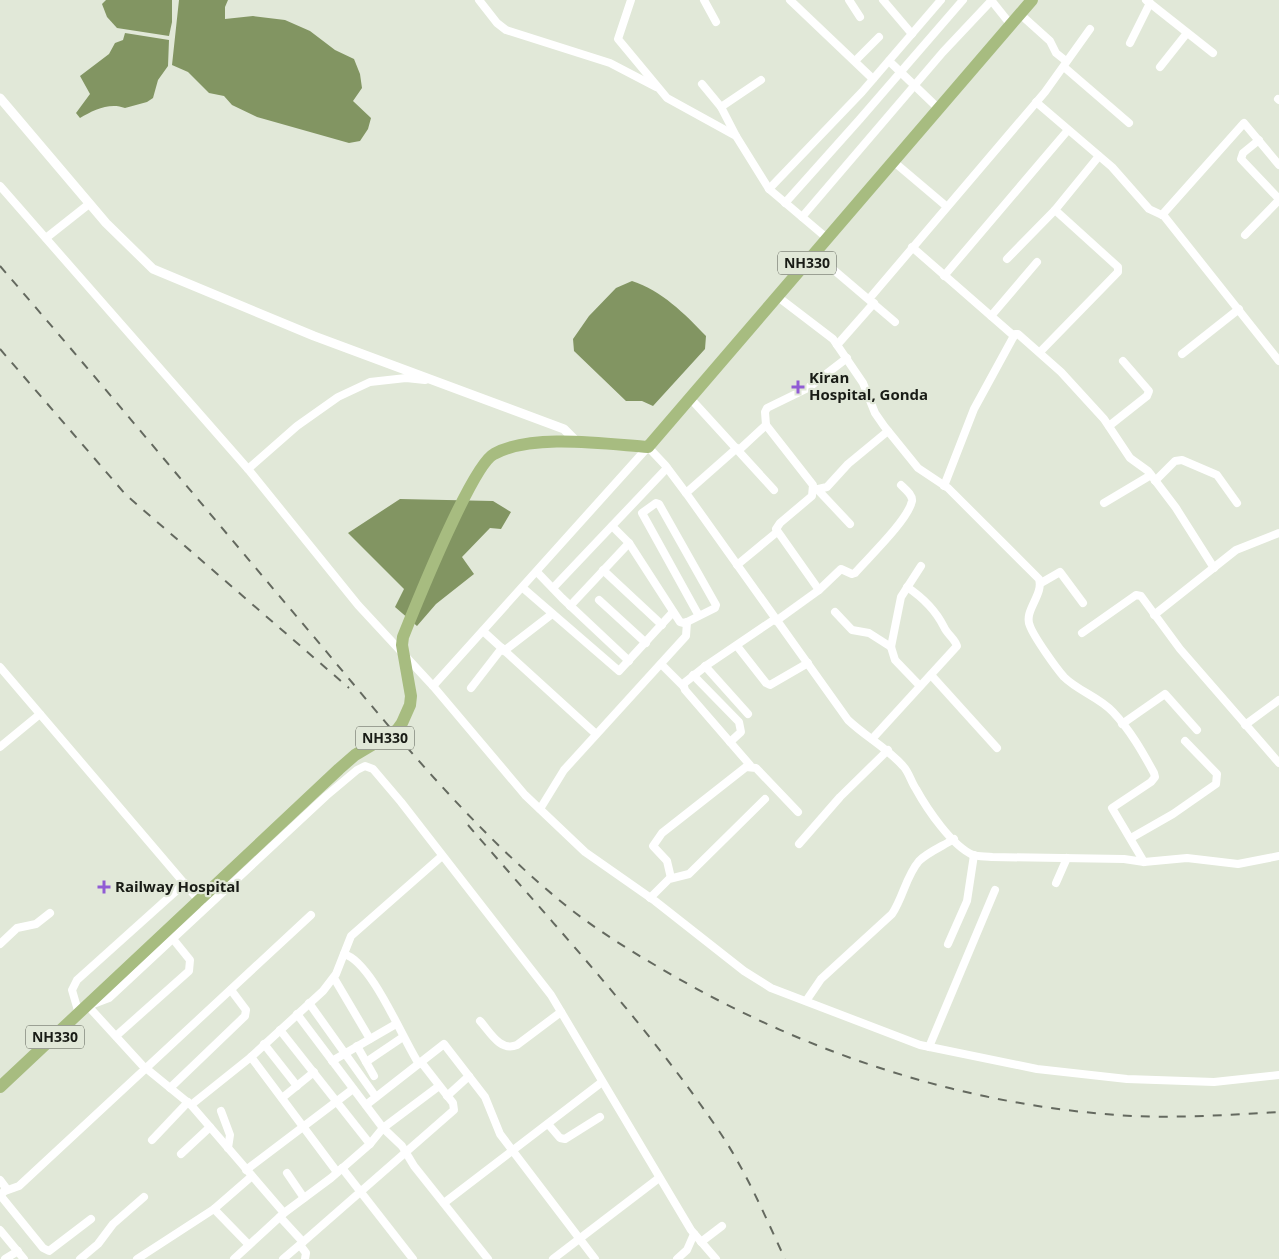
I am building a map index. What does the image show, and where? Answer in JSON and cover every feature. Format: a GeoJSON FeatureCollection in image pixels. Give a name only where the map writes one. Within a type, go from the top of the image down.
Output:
{"type":"FeatureCollection","features":[{"type":"Feature","properties":{"kind":"highway","name":"NH330"},"geometry":{"type":"LineString","coordinates":[[0,1087],[338,769],[355,755],[397,730],[410,705],[411,696],[402,644],[403,637],[480,467],[492,455],[525,444],[575,440],[648,447],[1032,0]]}},
{"type":"Feature","properties":{"kind":"street"},"geometry":{"type":"LineString","coordinates":[[480,0],[497,23],[506,30],[610,63],[660,89]]}},
{"type":"Feature","properties":{"kind":"street"},"geometry":{"type":"LineString","coordinates":[[631,0],[618,38],[667,98],[736,136]]}},
{"type":"Feature","properties":{"kind":"street"},"geometry":{"type":"LineString","coordinates":[[704,0],[716,22]]}},
{"type":"Feature","properties":{"kind":"street"},"geometry":{"type":"LineString","coordinates":[[790,0],[873,79]]}},
{"type":"Feature","properties":{"kind":"street"},"geometry":{"type":"LineString","coordinates":[[849,0],[860,16]]}},
{"type":"Feature","properties":{"kind":"street"},"geometry":{"type":"LineString","coordinates":[[883,0],[912,34]]}},
{"type":"Feature","properties":{"kind":"street"},"geometry":{"type":"LineString","coordinates":[[769,189],[873,79],[942,0]]}},
{"type":"Feature","properties":{"kind":"street"},"geometry":{"type":"LineString","coordinates":[[785,203],[963,0]]}},
{"type":"Feature","properties":{"kind":"street"},"geometry":{"type":"LineString","coordinates":[[802,216],[943,52],[992,0],[1011,26]]}},
{"type":"Feature","properties":{"kind":"street"},"geometry":{"type":"LineString","coordinates":[[1130,43],[1153,3],[1213,53]]}},
{"type":"Feature","properties":{"kind":"street"},"geometry":{"type":"LineString","coordinates":[[1020,14],[1050,41],[1065,64],[1130,123]]}},
{"type":"Feature","properties":{"kind":"street"},"geometry":{"type":"LineString","coordinates":[[837,345],[912,247],[1036,102],[1090,29]]}},
{"type":"Feature","properties":{"kind":"street"},"geometry":{"type":"LineString","coordinates":[[1160,67],[1187,32]]}},
{"type":"Feature","properties":{"kind":"street"},"geometry":{"type":"LineString","coordinates":[[854,61],[879,37]]}},
{"type":"Feature","properties":{"kind":"street"},"geometry":{"type":"LineString","coordinates":[[889,61],[939,109]]}},
{"type":"Feature","properties":{"kind":"street"},"geometry":{"type":"LineString","coordinates":[[722,107],[761,80]]}},
{"type":"Feature","properties":{"kind":"street"},"geometry":{"type":"LineString","coordinates":[[702,84],[722,107],[736,136],[769,189],[828,239]]}},
{"type":"Feature","properties":{"kind":"street"},"geometry":{"type":"LineString","coordinates":[[0,98],[89,204],[144,262],[153,268],[314,336],[564,429],[575,440]]}},
{"type":"Feature","properties":{"kind":"street"},"geometry":{"type":"LineString","coordinates":[[1036,102],[1099,156],[1149,209],[1162,214],[1279,360]]}},
{"type":"Feature","properties":{"kind":"street"},"geometry":{"type":"LineString","coordinates":[[1162,214],[1242,124],[1247,124],[1279,165]]}},
{"type":"Feature","properties":{"kind":"street"},"geometry":{"type":"LineString","coordinates":[[944,276],[1068,130]]}},
{"type":"Feature","properties":{"kind":"street"},"geometry":{"type":"LineString","coordinates":[[1245,235],[1279,200],[1241,159],[1243,153],[1259,140]]}},
{"type":"Feature","properties":{"kind":"street"},"geometry":{"type":"LineString","coordinates":[[1007,259],[1055,210],[1099,156]]}},
{"type":"Feature","properties":{"kind":"street"},"geometry":{"type":"LineString","coordinates":[[894,162],[946,206]]}},
{"type":"Feature","properties":{"kind":"street"},"geometry":{"type":"LineString","coordinates":[[0,186],[248,469],[358,605],[433,686],[524,795],[585,852],[650,898],[744,971],[772,988],[880,1031],[928,1047],[1037,1069],[1127,1079],[1214,1082],[1279,1075]]}},
{"type":"Feature","properties":{"kind":"street"},"geometry":{"type":"LineString","coordinates":[[46,238],[89,204]]}},
{"type":"Feature","properties":{"kind":"street"},"geometry":{"type":"LineString","coordinates":[[1040,352],[1118,272],[1118,267],[1055,210]]}},
{"type":"Feature","properties":{"kind":"street"},"geometry":{"type":"LineString","coordinates":[[912,247],[1014,336]]}},
{"type":"Feature","properties":{"kind":"street"},"geometry":{"type":"LineString","coordinates":[[815,254],[895,322]]}},
{"type":"Feature","properties":{"kind":"street"},"geometry":{"type":"LineString","coordinates":[[991,316],[1036,262]]}},
{"type":"Feature","properties":{"kind":"street"},"geometry":{"type":"LineString","coordinates":[[778,297],[837,345],[863,383],[875,413],[918,468],[944,486],[1020,559],[1041,583]]}},
{"type":"Feature","properties":{"kind":"street"},"geometry":{"type":"LineString","coordinates":[[1182,354],[1239,309]]}},
{"type":"Feature","properties":{"kind":"street"},"geometry":{"type":"LineString","coordinates":[[1014,336],[1018,334],[1040,352],[1061,372],[1109,426],[1130,458],[1153,478],[1176,508],[1214,568]]}},
{"type":"Feature","properties":{"kind":"street"},"geometry":{"type":"LineString","coordinates":[[944,486],[974,409],[1014,336]]}},
{"type":"Feature","properties":{"kind":"street"},"geometry":{"type":"LineString","coordinates":[[847,358],[808,388],[767,408],[765,412],[766,425],[816,490],[850,524]]}},
{"type":"Feature","properties":{"kind":"street"},"geometry":{"type":"LineString","coordinates":[[1109,426],[1147,396],[1149,391],[1123,362]]}},
{"type":"Feature","properties":{"kind":"street"},"geometry":{"type":"LineString","coordinates":[[248,469],[297,426],[338,398],[370,382],[406,378],[435,381]]}},
{"type":"Feature","properties":{"kind":"street"},"geometry":{"type":"LineString","coordinates":[[690,398],[774,490]]}},
{"type":"Feature","properties":{"kind":"street"},"geometry":{"type":"LineString","coordinates":[[686,493],[766,425]]}},
{"type":"Feature","properties":{"kind":"street"},"geometry":{"type":"LineString","coordinates":[[737,565],[777,532],[780,523],[812,496],[816,490],[827,487],[848,464],[888,431]]}},
{"type":"Feature","properties":{"kind":"street"},"geometry":{"type":"LineString","coordinates":[[433,686],[538,572],[648,447],[686,493],[808,663],[825,691],[848,720],[888,750],[906,768],[915,789],[934,817],[954,839],[974,855],[1124,859],[1144,862],[1187,858],[1238,864],[1279,856]]}},
{"type":"Feature","properties":{"kind":"street"},"geometry":{"type":"LineString","coordinates":[[1104,503],[1153,478],[1175,461],[1182,460],[1214,473],[1237,503]]}},
{"type":"Feature","properties":{"kind":"street"},"geometry":{"type":"LineString","coordinates":[[553,588],[667,468]]}},
{"type":"Feature","properties":{"kind":"street"},"geometry":{"type":"LineString","coordinates":[[684,688],[685,682],[693,675],[819,590],[841,569],[852,574],[855,573],[900,522],[912,499],[902,485]]}},
{"type":"Feature","properties":{"kind":"street"},"geometry":{"type":"LineString","coordinates":[[612,526],[629,543],[681,623],[687,622],[699,616],[714,608],[716,605],[659,504],[656,503],[642,513],[699,616]]}},
{"type":"Feature","properties":{"kind":"street"},"geometry":{"type":"LineString","coordinates":[[777,532],[819,590]]}},
{"type":"Feature","properties":{"kind":"street"},"geometry":{"type":"LineString","coordinates":[[1154,615],[1236,550],[1279,533]]}},
{"type":"Feature","properties":{"kind":"street"},"geometry":{"type":"LineString","coordinates":[[570,606],[629,543]]}},
{"type":"Feature","properties":{"kind":"street"},"geometry":{"type":"LineString","coordinates":[[920,686],[894,660],[891,646],[898,605],[921,566]]}},
{"type":"Feature","properties":{"kind":"street"},"geometry":{"type":"LineString","coordinates":[[603,570],[662,625]]}},
{"type":"Feature","properties":{"kind":"street"},"geometry":{"type":"LineString","coordinates":[[538,572],[570,606],[629,661]]}},
{"type":"Feature","properties":{"kind":"street"},"geometry":{"type":"LineString","coordinates":[[1083,603],[1060,572],[1041,583],[1029,615],[1030,626],[1064,677],[1102,702],[1135,739],[1155,777],[1151,782],[1112,808],[1144,862]]}},
{"type":"Feature","properties":{"kind":"street"},"geometry":{"type":"LineString","coordinates":[[872,739],[954,651],[957,644],[929,606],[907,587]]}},
{"type":"Feature","properties":{"kind":"street"},"geometry":{"type":"LineString","coordinates":[[523,588],[617,670],[622,670],[673,612]]}},
{"type":"Feature","properties":{"kind":"street"},"geometry":{"type":"LineString","coordinates":[[1082,633],[1136,595],[1141,596],[1154,615],[1279,763]]}},
{"type":"Feature","properties":{"kind":"street"},"geometry":{"type":"LineString","coordinates":[[599,600],[646,642]]}},
{"type":"Feature","properties":{"kind":"street"},"geometry":{"type":"LineString","coordinates":[[835,612],[852,630],[869,634],[891,646]]}},
{"type":"Feature","properties":{"kind":"street"},"geometry":{"type":"LineString","coordinates":[[471,688],[503,650],[552,614]]}},
{"type":"Feature","properties":{"kind":"street"},"geometry":{"type":"LineString","coordinates":[[540,809],[559,775],[686,636],[687,622]]}},
{"type":"Feature","properties":{"kind":"street"},"geometry":{"type":"LineString","coordinates":[[483,631],[596,734]]}},
{"type":"Feature","properties":{"kind":"street"},"geometry":{"type":"LineString","coordinates":[[737,646],[768,684],[773,684],[808,663]]}},
{"type":"Feature","properties":{"kind":"street"},"geometry":{"type":"LineString","coordinates":[[660,664],[684,688],[750,765],[756,768],[798,812]]}},
{"type":"Feature","properties":{"kind":"street"},"geometry":{"type":"LineString","coordinates":[[705,666],[748,714]]}},
{"type":"Feature","properties":{"kind":"street"},"geometry":{"type":"LineString","coordinates":[[0,667],[206,908]]}},
{"type":"Feature","properties":{"kind":"street"},"geometry":{"type":"LineString","coordinates":[[693,675],[739,722],[741,732],[730,742]]}},
{"type":"Feature","properties":{"kind":"street"},"geometry":{"type":"LineString","coordinates":[[931,675],[997,748]]}},
{"type":"Feature","properties":{"kind":"street"},"geometry":{"type":"LineString","coordinates":[[1122,724],[1165,694],[1197,730]]}},
{"type":"Feature","properties":{"kind":"street"},"geometry":{"type":"LineString","coordinates":[[1245,725],[1279,700]]}},
{"type":"Feature","properties":{"kind":"street"},"geometry":{"type":"LineString","coordinates":[[0,747],[40,714]]}},
{"type":"Feature","properties":{"kind":"street"},"geometry":{"type":"LineString","coordinates":[[1131,838],[1174,814],[1216,784],[1216,774],[1185,740]]}},
{"type":"Feature","properties":{"kind":"street"},"geometry":{"type":"LineString","coordinates":[[799,844],[840,797],[888,750]]}},
{"type":"Feature","properties":{"kind":"street"},"geometry":{"type":"LineString","coordinates":[[671,878],[669,865],[653,846],[654,842],[670,827],[750,765]]}},
{"type":"Feature","properties":{"kind":"street"},"geometry":{"type":"LineString","coordinates":[[84,1010],[110,998],[326,796],[357,770],[365,766],[373,769],[551,995],[659,1178],[694,1234],[716,1259]]}},
{"type":"Feature","properties":{"kind":"street"},"geometry":{"type":"LineString","coordinates":[[650,898],[671,878],[688,874],[765,799]]}},
{"type":"Feature","properties":{"kind":"street"},"geometry":{"type":"LineString","coordinates":[[806,1001],[821,979],[847,958],[892,914],[898,905],[914,868],[921,859],[954,839]]}},
{"type":"Feature","properties":{"kind":"street"},"geometry":{"type":"LineString","coordinates":[[948,944],[967,901],[974,855]]}},
{"type":"Feature","properties":{"kind":"street"},"geometry":{"type":"LineString","coordinates":[[152,1140],[190,1104],[251,1057],[309,1003],[334,978],[351,936],[442,856]]}},
{"type":"Feature","properties":{"kind":"street"},"geometry":{"type":"LineString","coordinates":[[1056,883],[1067,858]]}},
{"type":"Feature","properties":{"kind":"street"},"geometry":{"type":"LineString","coordinates":[[184,883],[77,980],[74,985],[73,994],[84,1010],[116,1036],[146,1068],[190,1104],[282,1215],[302,1244],[306,1253],[304,1259]]}},
{"type":"Feature","properties":{"kind":"street"},"geometry":{"type":"LineString","coordinates":[[928,1047],[995,890]]}},
{"type":"Feature","properties":{"kind":"street"},"geometry":{"type":"LineString","coordinates":[[0,944],[17,928],[36,924],[50,913]]}},
{"type":"Feature","properties":{"kind":"street"},"geometry":{"type":"LineString","coordinates":[[2,1194],[19,1186],[312,915]]}},
{"type":"Feature","properties":{"kind":"street"},"geometry":{"type":"LineString","coordinates":[[116,1036],[189,971],[190,960],[173,939]]}},
{"type":"Feature","properties":{"kind":"street"},"geometry":{"type":"LineString","coordinates":[[283,1259],[454,1110],[453,1103],[420,1063],[403,1037],[370,977],[353,956],[344,954]]}},
{"type":"Feature","properties":{"kind":"street"},"geometry":{"type":"LineString","coordinates":[[334,978],[370,1039]]}},
{"type":"Feature","properties":{"kind":"street"},"geometry":{"type":"LineString","coordinates":[[170,1088],[245,1016],[246,1010],[231,990]]}},
{"type":"Feature","properties":{"kind":"street"},"geometry":{"type":"LineString","coordinates":[[309,1003],[376,1097]]}},
{"type":"Feature","properties":{"kind":"street"},"geometry":{"type":"LineString","coordinates":[[480,1021],[500,1044],[508,1047],[517,1045],[561,1012]]}},
{"type":"Feature","properties":{"kind":"street"},"geometry":{"type":"LineString","coordinates":[[297,1014],[383,1128],[406,1152],[488,1259]]}},
{"type":"Feature","properties":{"kind":"street"},"geometry":{"type":"LineString","coordinates":[[332,1061],[396,1024]]}},
{"type":"Feature","properties":{"kind":"street"},"geometry":{"type":"LineString","coordinates":[[280,1030],[370,1144]]}},
{"type":"Feature","properties":{"kind":"street"},"geometry":{"type":"LineString","coordinates":[[366,1062],[403,1037]]}},
{"type":"Feature","properties":{"kind":"street"},"geometry":{"type":"LineString","coordinates":[[264,1044],[297,1086]]}},
{"type":"Feature","properties":{"kind":"street"},"geometry":{"type":"LineString","coordinates":[[366,1105],[444,1044],[486,1097],[500,1134],[595,1259]]}},
{"type":"Feature","properties":{"kind":"street"},"geometry":{"type":"LineString","coordinates":[[358,1046],[374,1076]]}},
{"type":"Feature","properties":{"kind":"street"},"geometry":{"type":"LineString","coordinates":[[251,1057],[304,1127],[361,1192],[413,1259]]}},
{"type":"Feature","properties":{"kind":"street"},"geometry":{"type":"LineString","coordinates":[[282,1098],[314,1072]]}},
{"type":"Feature","properties":{"kind":"street"},"geometry":{"type":"LineString","coordinates":[[446,1096],[469,1076]]}},
{"type":"Feature","properties":{"kind":"street"},"geometry":{"type":"LineString","coordinates":[[444,1203],[602,1082]]}},
{"type":"Feature","properties":{"kind":"street"},"geometry":{"type":"LineString","coordinates":[[234,1259],[282,1215],[370,1144],[383,1128],[439,1086]]}},
{"type":"Feature","properties":{"kind":"street"},"geometry":{"type":"LineString","coordinates":[[137,1259],[214,1209],[249,1173],[304,1127],[354,1089]]}},
{"type":"Feature","properties":{"kind":"street"},"geometry":{"type":"LineString","coordinates":[[221,1111],[230,1135],[228,1148]]}},
{"type":"Feature","properties":{"kind":"street"},"geometry":{"type":"LineString","coordinates":[[548,1124],[560,1138],[565,1138],[600,1117]]}},
{"type":"Feature","properties":{"kind":"street"},"geometry":{"type":"LineString","coordinates":[[181,1154],[210,1127]]}},
{"type":"Feature","properties":{"kind":"street"},"geometry":{"type":"LineString","coordinates":[[287,1173],[304,1198]]}},
{"type":"Feature","properties":{"kind":"street"},"geometry":{"type":"LineString","coordinates":[[553,1259],[659,1178]]}},
{"type":"Feature","properties":{"kind":"street"},"geometry":{"type":"LineString","coordinates":[[0,1180],[5,1186],[2,1194]]}},
{"type":"Feature","properties":{"kind":"street"},"geometry":{"type":"LineString","coordinates":[[2,1194],[43,1248],[49,1251],[91,1219]]}},
{"type":"Feature","properties":{"kind":"street"},"geometry":{"type":"LineString","coordinates":[[80,1259],[98,1244],[113,1224],[144,1197]]}},
{"type":"Feature","properties":{"kind":"street"},"geometry":{"type":"LineString","coordinates":[[214,1209],[249,1246]]}},
{"type":"Feature","properties":{"kind":"street"},"geometry":{"type":"LineString","coordinates":[[702,1242],[722,1226]]}},
{"type":"Feature","properties":{"kind":"street"},"geometry":{"type":"LineString","coordinates":[[0,1230],[24,1259]]}},
{"type":"Feature","properties":{"kind":"street"},"geometry":{"type":"LineString","coordinates":[[677,1259],[687,1250],[694,1234]]}},
{"type":"Feature","properties":{"kind":"street"},"geometry":{"type":"LineString","coordinates":[[5,1259],[18,1251]]}},
{"type":"Feature","properties":{"kind":"shaded area"},"geometry":{"type":"Polygon","coordinates":[[[106,0],[172,0],[172,22],[169,36],[117,28],[107,17],[102,4],[106,0]]]}},
{"type":"Feature","properties":{"kind":"shaded area"},"geometry":{"type":"Polygon","coordinates":[[[179,0],[228,0],[225,7],[225,19],[253,16],[285,20],[310,31],[335,50],[354,59],[360,74],[362,88],[353,101],[371,118],[368,129],[360,141],[349,143],[257,117],[232,105],[224,96],[209,93],[188,72],[172,65],[179,0]]]}},
{"type":"Feature","properties":{"kind":"shaded area"},"geometry":{"type":"Polygon","coordinates":[[[125,33],[169,40],[168,66],[158,80],[153,98],[147,102],[125,108],[108,106],[90,112],[80,118],[76,113],[90,94],[80,76],[109,54],[115,43],[123,40],[125,33]]]}},
{"type":"Feature","properties":{"kind":"shaded area"},"geometry":{"type":"Polygon","coordinates":[[[632,281],[663,297],[681,311],[706,336],[705,349],[653,406],[642,401],[626,401],[574,351],[573,339],[589,316],[616,288],[632,281]]]}},
{"type":"Feature","properties":{"kind":"shaded area"},"geometry":{"type":"Polygon","coordinates":[[[400,499],[493,501],[511,512],[501,529],[490,528],[462,557],[474,574],[436,604],[417,626],[395,607],[404,589],[348,533],[400,499]]]}},
{"type":"Feature","properties":{"kind":"railway"},"geometry":{"type":"LineString","coordinates":[[0,266],[436,780],[497,844],[530,875],[578,915],[606,934],[679,979],[782,1031],[836,1053],[946,1087],[1002,1100],[1059,1109],[1117,1115],[1178,1117],[1279,1112]]}},
{"type":"Feature","properties":{"kind":"railway"},"geometry":{"type":"LineString","coordinates":[[0,349],[126,495],[349,688]]}},
{"type":"Feature","properties":{"kind":"railway"},"geometry":{"type":"LineString","coordinates":[[468,825],[661,1051],[729,1146],[755,1194],[785,1259]]}},
{"type":"Feature","properties":{"kind":"place","name":"Kiran Hospital, Gonda"},"geometry":{"type":"Point","coordinates":[798,387]}},
{"type":"Feature","properties":{"kind":"place","name":"Railway Hospital"},"geometry":{"type":"Point","coordinates":[104,887]}}]}
